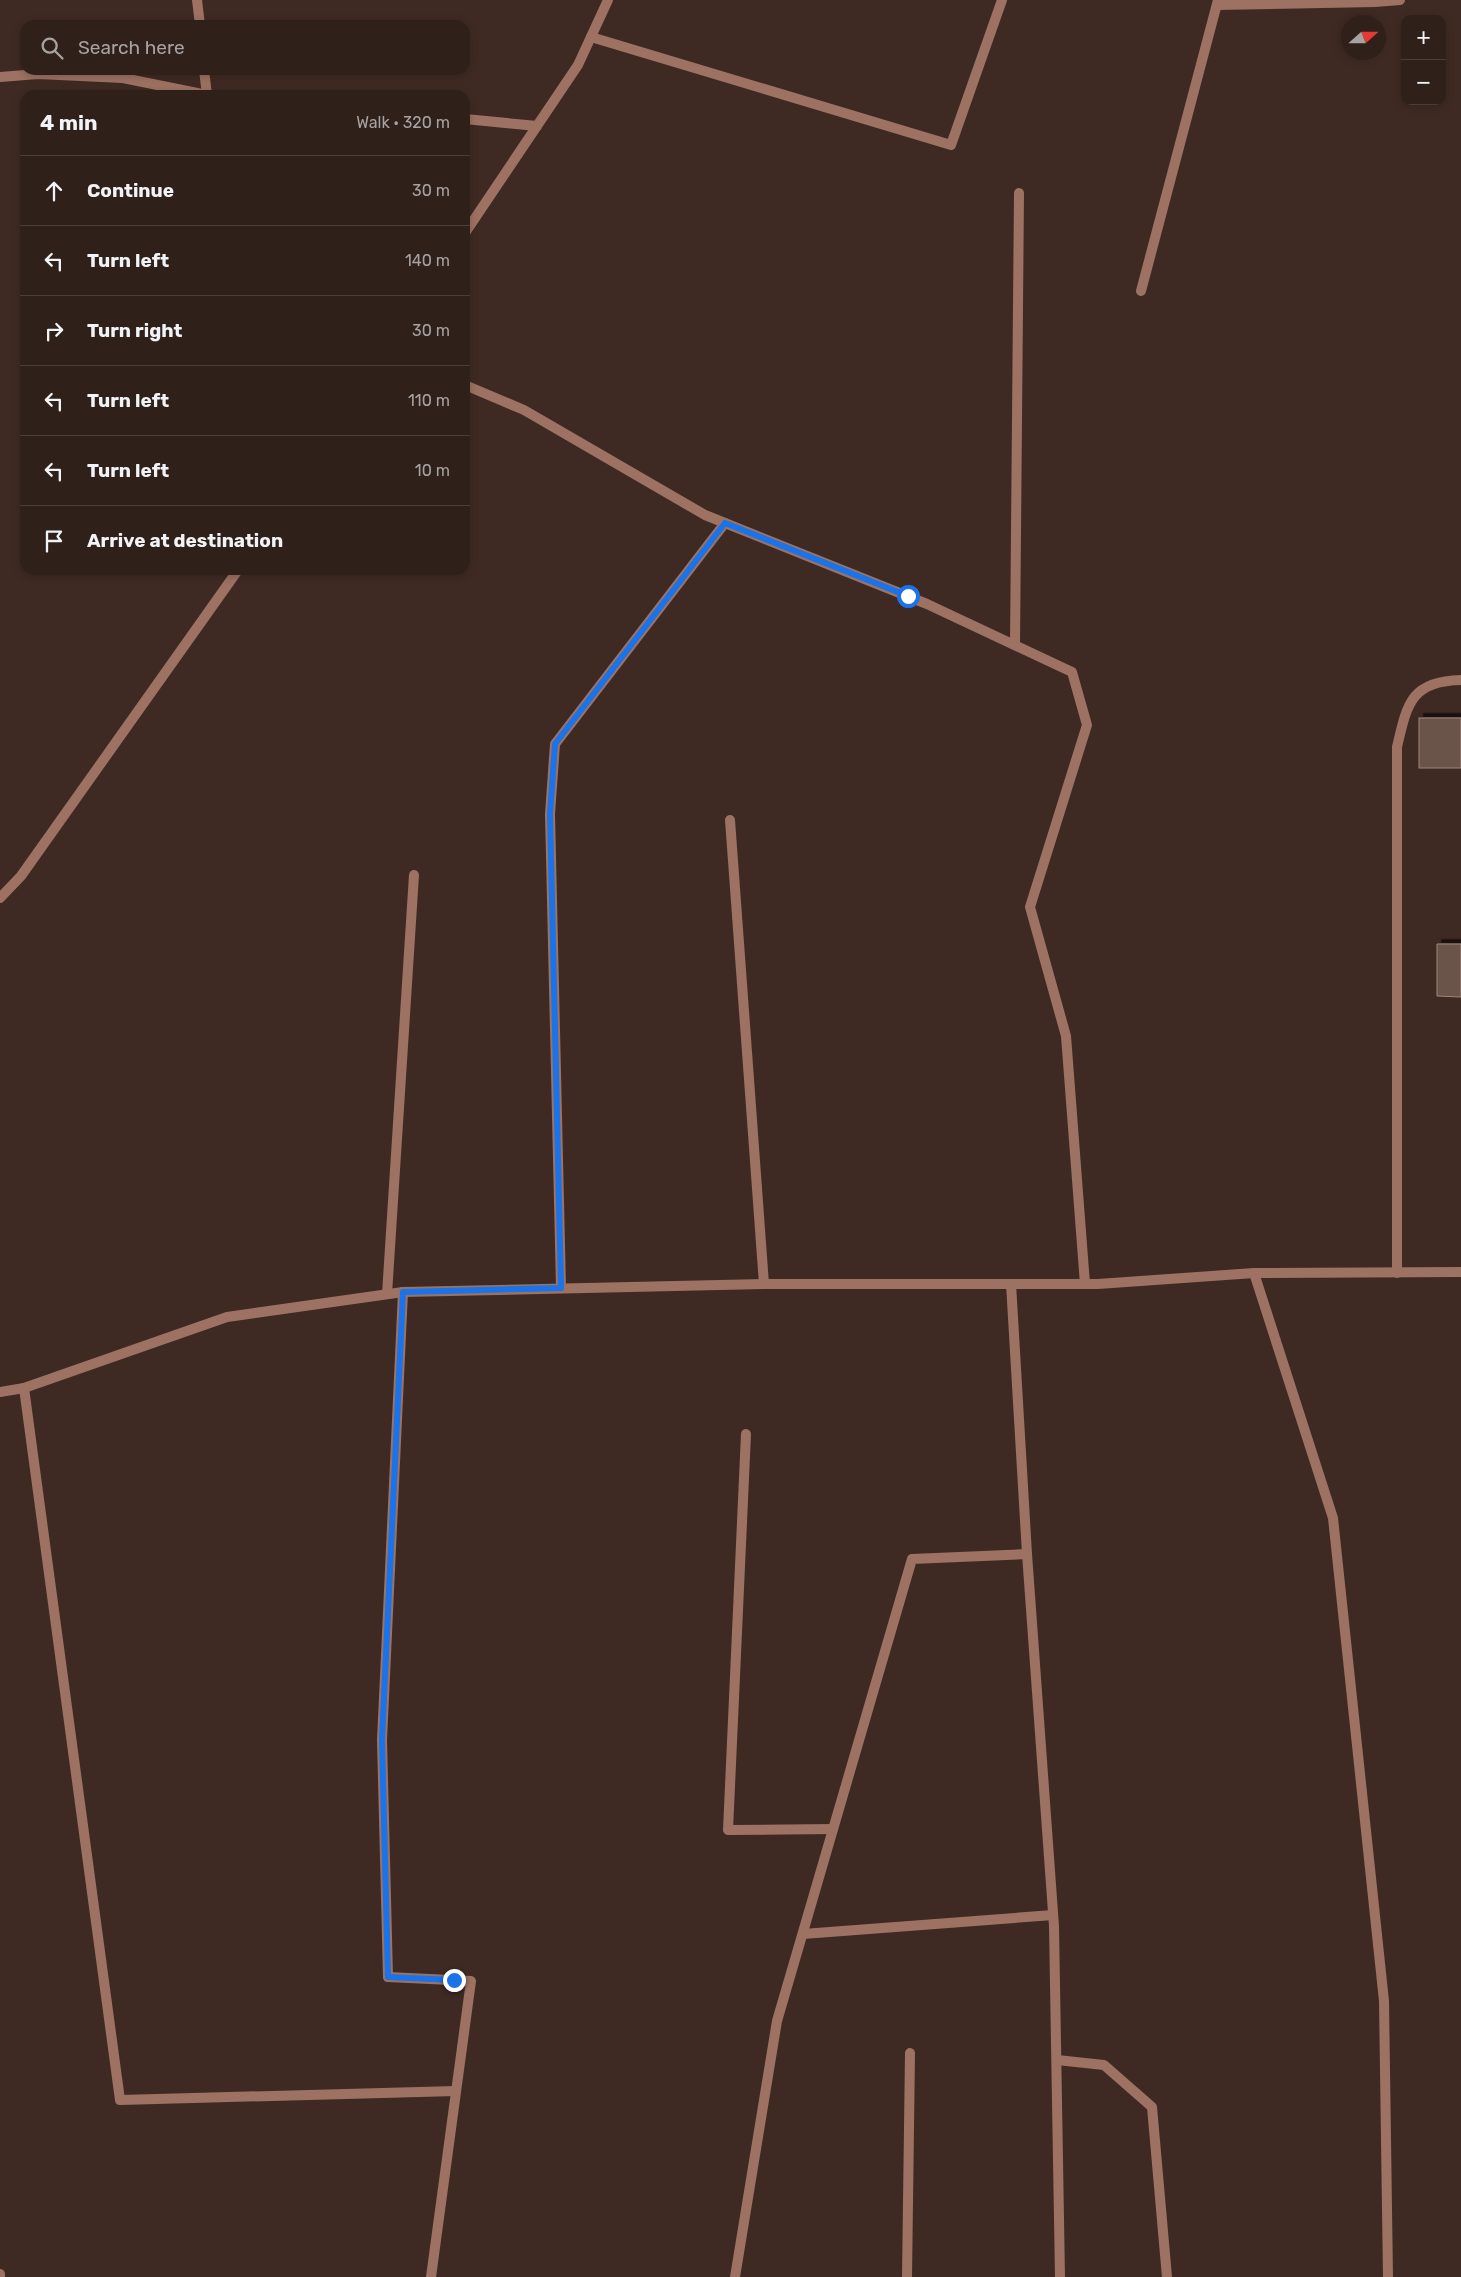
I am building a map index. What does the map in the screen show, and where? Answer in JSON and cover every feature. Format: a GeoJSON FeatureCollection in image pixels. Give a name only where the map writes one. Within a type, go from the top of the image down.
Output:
{"type":"FeatureCollection","features":[{"type":"Feature","properties":{"kind":"street"},"geometry":{"type":"LineString","coordinates":[[197,0],[199,20]]}},
{"type":"Feature","properties":{"kind":"street"},"geometry":{"type":"LineString","coordinates":[[470,225],[578,65],[608,0]]}},
{"type":"Feature","properties":{"kind":"street"},"geometry":{"type":"LineString","coordinates":[[591,37],[950,145],[1002,0]]}},
{"type":"Feature","properties":{"kind":"street"},"geometry":{"type":"LineString","coordinates":[[1141,290],[1217,2],[1375,2],[1400,0]]}},
{"type":"Feature","properties":{"kind":"street"},"geometry":{"type":"LineString","coordinates":[[0,77],[25,75]]}},
{"type":"Feature","properties":{"kind":"street"},"geometry":{"type":"LineString","coordinates":[[59,75],[123,78],[183,90]]}},
{"type":"Feature","properties":{"kind":"street"},"geometry":{"type":"LineString","coordinates":[[205,75],[207,90]]}},
{"type":"Feature","properties":{"kind":"street"},"geometry":{"type":"LineString","coordinates":[[470,119],[536,126]]}},
{"type":"Feature","properties":{"kind":"street"},"geometry":{"type":"LineString","coordinates":[[1015,645],[1019,193]]}},
{"type":"Feature","properties":{"kind":"street"},"geometry":{"type":"LineString","coordinates":[[470,387],[524,410],[705,515],[927,604],[1072,672],[1087,725],[1030,907],[1066,1036],[1085,1284]]}},
{"type":"Feature","properties":{"kind":"street"},"geometry":{"type":"LineString","coordinates":[[561,1288],[550,814],[555,744],[725,523]]}},
{"type":"Feature","properties":{"kind":"street"},"geometry":{"type":"LineString","coordinates":[[0,898],[21,876],[234,575]]}},
{"type":"Feature","properties":{"kind":"street"},"geometry":{"type":"LineString","coordinates":[[1396,1273],[1397,747],[1407,706],[1422,688],[1443,681],[1461,680]]}},
{"type":"Feature","properties":{"kind":"street"},"geometry":{"type":"LineString","coordinates":[[730,820],[764,1284]]}},
{"type":"Feature","properties":{"kind":"street"},"geometry":{"type":"LineString","coordinates":[[387,1294],[414,875]]}},
{"type":"Feature","properties":{"kind":"street"},"geometry":{"type":"LineString","coordinates":[[0,1392],[24,1388],[227,1317],[403,1292],[764,1284],[1085,1284],[1254,1273],[1461,1272]]}},
{"type":"Feature","properties":{"kind":"street"},"geometry":{"type":"LineString","coordinates":[[1254,1273],[1333,1518],[1384,2001],[1388,2277]]}},
{"type":"Feature","properties":{"kind":"street"},"geometry":{"type":"LineString","coordinates":[[1011,1284],[1027,1554],[1054,1915],[1060,2277]]}},
{"type":"Feature","properties":{"kind":"street"},"geometry":{"type":"LineString","coordinates":[[403,1292],[382,1740],[388,1977],[471,1981],[431,2277]]}},
{"type":"Feature","properties":{"kind":"street"},"geometry":{"type":"LineString","coordinates":[[24,1388],[120,2100],[456,2091]]}},
{"type":"Feature","properties":{"kind":"street"},"geometry":{"type":"LineString","coordinates":[[746,1434],[728,1830],[833,1829]]}},
{"type":"Feature","properties":{"kind":"street"},"geometry":{"type":"LineString","coordinates":[[735,2277],[777,2021],[912,1558],[1027,1554]]}},
{"type":"Feature","properties":{"kind":"street"},"geometry":{"type":"LineString","coordinates":[[802,1934],[1054,1915]]}},
{"type":"Feature","properties":{"kind":"street"},"geometry":{"type":"LineString","coordinates":[[907,2277],[910,2053]]}},
{"type":"Feature","properties":{"kind":"street"},"geometry":{"type":"LineString","coordinates":[[1057,2060],[1104,2065],[1152,2107],[1167,2277]]}},
{"type":"Feature","properties":{"kind":"building"},"geometry":{"type":"Polygon","coordinates":[[[1419,718],[1461,718],[1461,768],[1419,768],[1419,718]]]}},
{"type":"Feature","properties":{"kind":"building"},"geometry":{"type":"Polygon","coordinates":[[[1437,944],[1461,944],[1461,997],[1437,996],[1437,944]]]}},
{"type":"Feature","properties":{"kind":"route"},"geometry":{"type":"LineString","coordinates":[[454,1980],[388,1977],[382,1740],[403,1292],[561,1288],[550,814],[555,744],[725,523],[908,596]]}}]}
